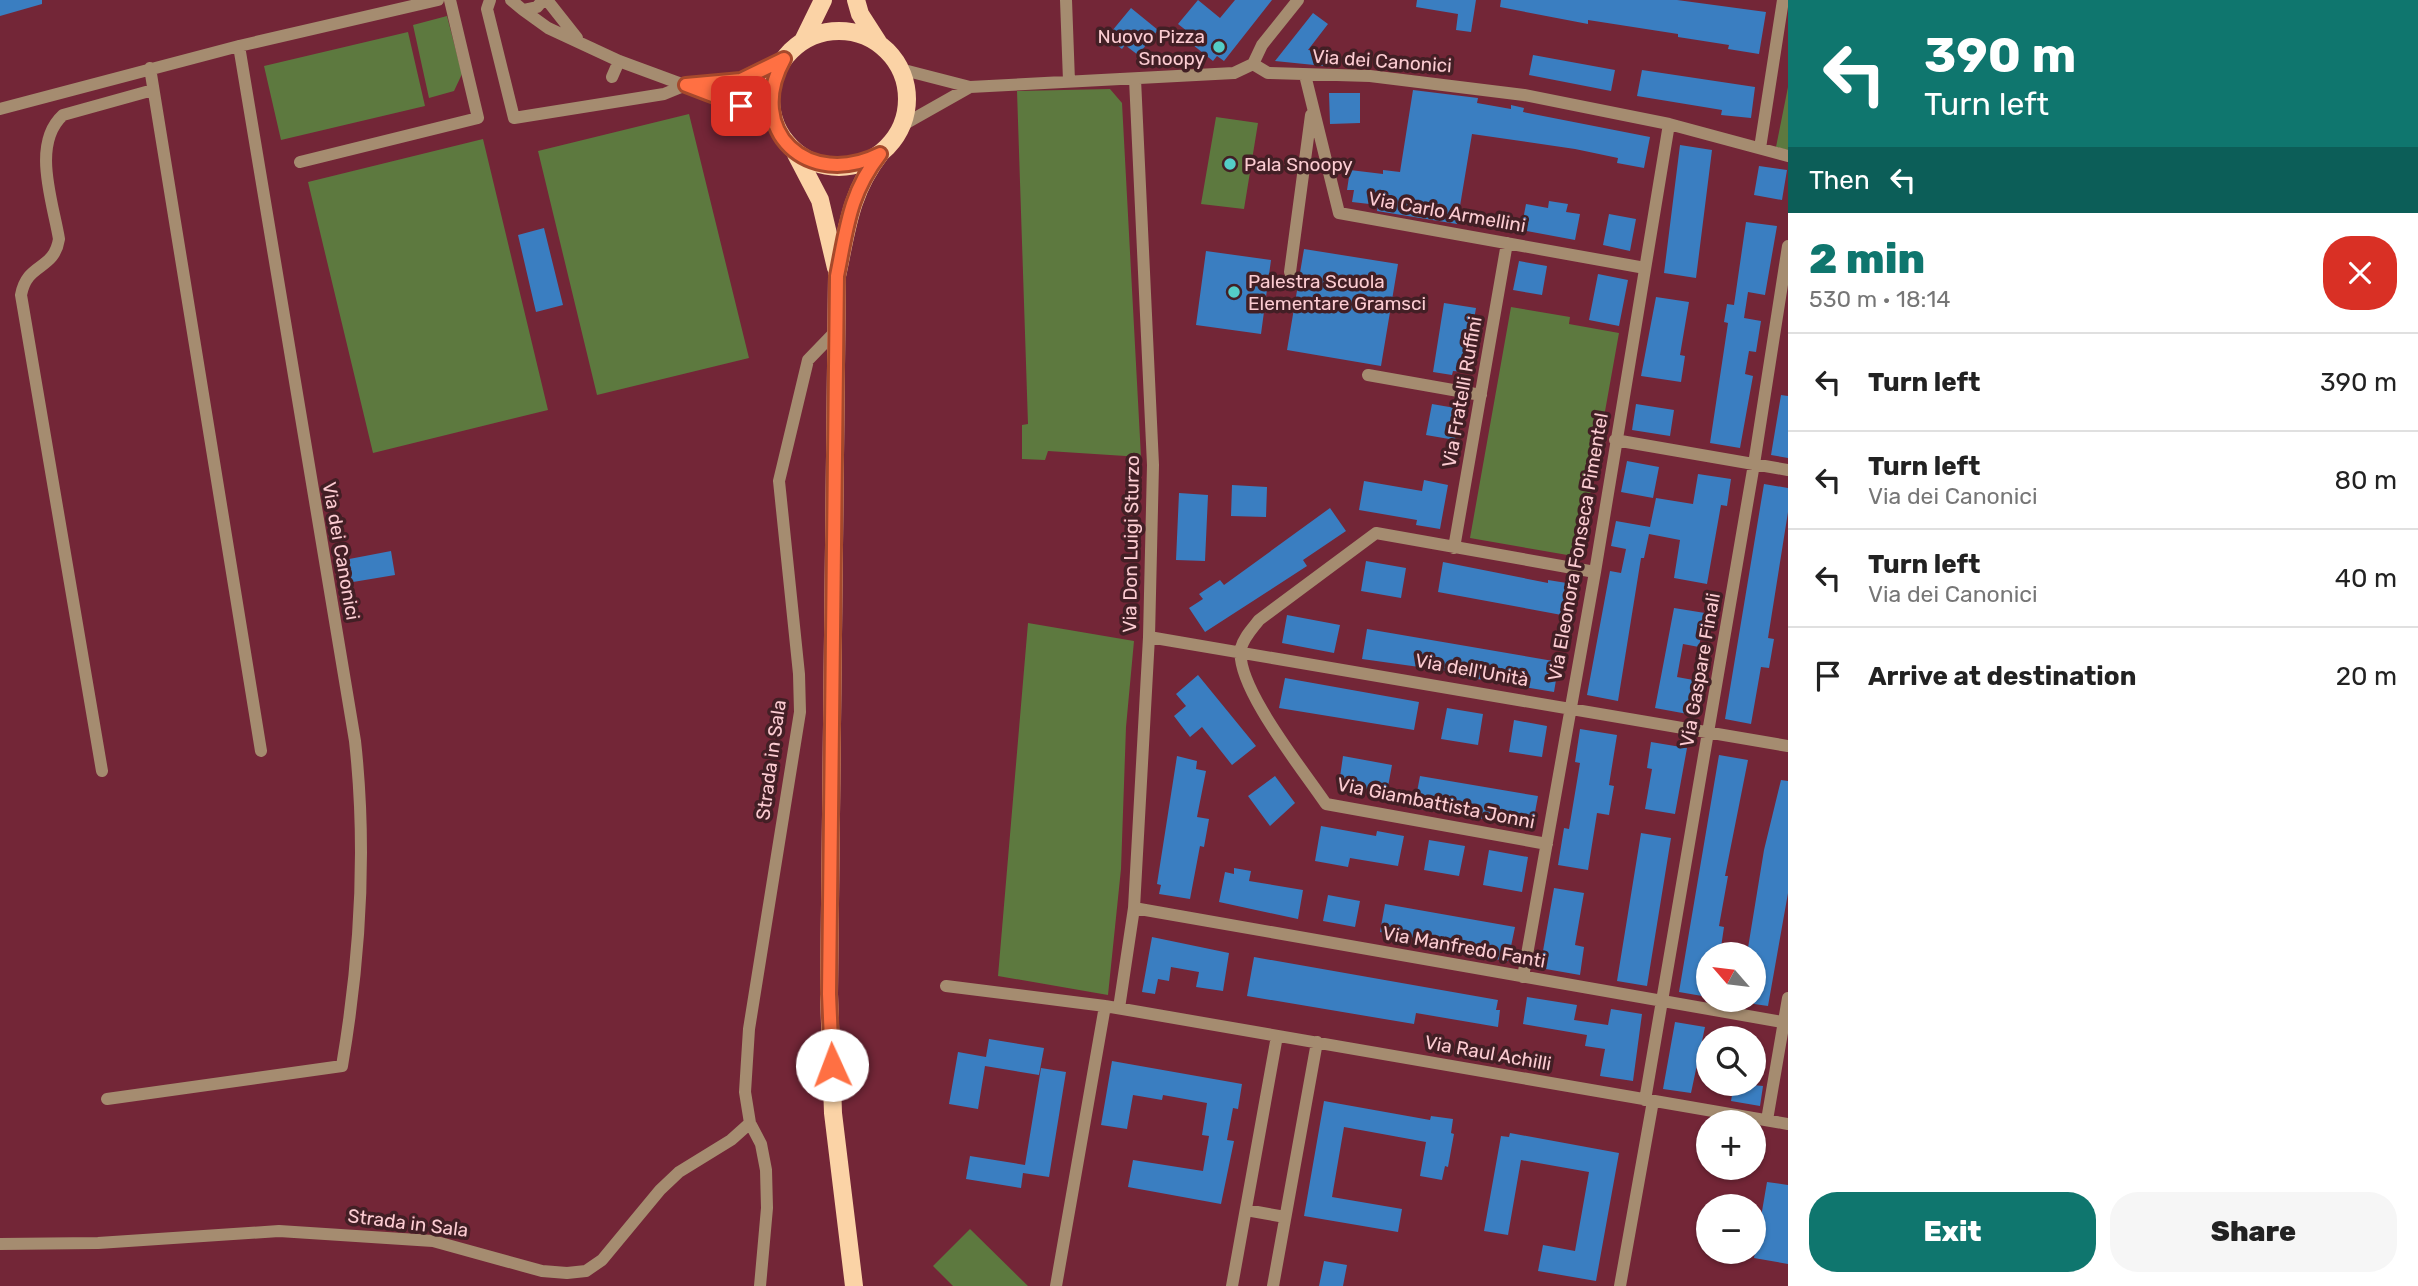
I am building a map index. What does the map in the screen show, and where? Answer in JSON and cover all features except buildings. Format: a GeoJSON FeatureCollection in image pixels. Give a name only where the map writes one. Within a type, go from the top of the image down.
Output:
{"type":"FeatureCollection","features":[{"type":"Feature","properties":{"kind":"main road"},"geometry":{"type":"LineString","coordinates":[[823,0],[803,41],[784,59],[775,75],[771,94],[772,113],[778,130],[794,150],[820,200],[837,276]]}},
{"type":"Feature","properties":{"kind":"main road"},"geometry":{"type":"LineString","coordinates":[[854,1286],[833,1113],[829,994],[837,276],[853,199],[862,177],[901,126],[906,107],[906,88],[900,69],[860,14],[856,0]]}},
{"type":"Feature","properties":{"kind":"main road"},"geometry":{"type":"LineString","coordinates":[[803,41],[822,33],[842,31],[863,35],[880,45]]}},
{"type":"Feature","properties":{"kind":"main road"},"geometry":{"type":"LineString","coordinates":[[794,150],[814,163],[836,167],[859,164],[880,154]]}},
{"type":"Feature","properties":{"kind":"street"},"geometry":{"type":"LineString","coordinates":[[0,109],[150,68],[438,0]]}},
{"type":"Feature","properties":{"kind":"street"},"geometry":{"type":"LineString","coordinates":[[300,162],[478,118],[450,0]]}},
{"type":"Feature","properties":{"kind":"street"},"geometry":{"type":"LineString","coordinates":[[490,0],[487,9],[514,118],[664,94],[686,85],[741,80],[784,59]]}},
{"type":"Feature","properties":{"kind":"street"},"geometry":{"type":"LineString","coordinates":[[523,10],[537,7],[545,0],[582,44]]}},
{"type":"Feature","properties":{"kind":"street"},"geometry":{"type":"LineString","coordinates":[[1066,0],[1069,81]]}},
{"type":"Feature","properties":{"kind":"street"},"geometry":{"type":"LineString","coordinates":[[900,69],[970,87],[1234,73],[1253,64],[1262,45],[1298,0]]}},
{"type":"Feature","properties":{"kind":"street"},"geometry":{"type":"LineString","coordinates":[[1760,148],[1783,0]]}},
{"type":"Feature","properties":{"kind":"street"},"geometry":{"type":"LineString","coordinates":[[509,1],[548,28],[619,61],[741,106],[778,130]]}},
{"type":"Feature","properties":{"kind":"street","name":"Via dei Canonici"},"geometry":{"type":"LineString","coordinates":[[107,1099],[342,1066],[357,946],[360,783],[239,46]]}},
{"type":"Feature","properties":{"kind":"street"},"geometry":{"type":"LineString","coordinates":[[612,77],[619,61]]}},
{"type":"Feature","properties":{"kind":"street","name":"Via dei Canonici"},"geometry":{"type":"LineString","coordinates":[[1253,64],[1268,73],[1370,76],[1537,97],[1668,124],[1788,156]]}},
{"type":"Feature","properties":{"kind":"street"},"geometry":{"type":"LineString","coordinates":[[150,68],[261,751]]}},
{"type":"Feature","properties":{"kind":"street","name":"Via Carlo Armellini"},"geometry":{"type":"LineString","coordinates":[[1305,75],[1339,213],[1645,268]]}},
{"type":"Feature","properties":{"kind":"street","name":"Via Don Luigi Sturzo"},"geometry":{"type":"LineString","coordinates":[[1119,1008],[1134,908],[1149,637],[1153,465],[1135,79]]}},
{"type":"Feature","properties":{"kind":"street"},"geometry":{"type":"LineString","coordinates":[[901,126],[970,87]]}},
{"type":"Feature","properties":{"kind":"street"},"geometry":{"type":"LineString","coordinates":[[102,771],[21,295],[24,280],[32,270],[50,262],[57,253],[59,239],[45,149],[54,123],[63,115],[153,90]]}},
{"type":"Feature","properties":{"kind":"street"},"geometry":{"type":"LineString","coordinates":[[1290,272],[1312,108]]}},
{"type":"Feature","properties":{"kind":"street","name":"Via Eleonora Fonseca Pimentel"},"geometry":{"type":"LineString","coordinates":[[1523,977],[1595,572],[1668,124]]}},
{"type":"Feature","properties":{"kind":"street","name":"Via Fratelli Ruffini"},"geometry":{"type":"LineString","coordinates":[[1454,548],[1507,243]]}},
{"type":"Feature","properties":{"kind":"street","name":"Via Gaspare Finali"},"geometry":{"type":"LineString","coordinates":[[1649,1100],[1662,1001],[1754,464],[1788,246]]}},
{"type":"Feature","properties":{"kind":"street","name":"Strada in Sala"},"geometry":{"type":"LineString","coordinates":[[760,1286],[767,1208],[766,1170],[761,1144],[750,1123],[745,1092],[754,985],[800,712],[799,674],[779,481],[808,360],[836,331]]}},
{"type":"Feature","properties":{"kind":"street"},"geometry":{"type":"LineString","coordinates":[[1368,375],[1481,395]]}},
{"type":"Feature","properties":{"kind":"street"},"geometry":{"type":"LineString","coordinates":[[1615,440],[1788,470]]}},
{"type":"Feature","properties":{"kind":"street"},"geometry":{"type":"LineString","coordinates":[[1241,650],[1259,620],[1376,534],[1595,572]]}},
{"type":"Feature","properties":{"kind":"street","name":"Via dell'Unità"},"geometry":{"type":"LineString","coordinates":[[1149,637],[1570,706],[1788,746]]}},
{"type":"Feature","properties":{"kind":"street","name":"Via Giambattista Jonni"},"geometry":{"type":"LineString","coordinates":[[1241,650],[1247,687],[1326,804],[1547,844]]}},
{"type":"Feature","properties":{"kind":"street","name":"Via Manfredo Fanti"},"geometry":{"type":"LineString","coordinates":[[1134,908],[1786,1023]]}},
{"type":"Feature","properties":{"kind":"street","name":"Via Raul Achilli"},"geometry":{"type":"LineString","coordinates":[[946,985],[1119,1008],[1788,1124]]}},
{"type":"Feature","properties":{"kind":"street"},"geometry":{"type":"LineString","coordinates":[[1767,1120],[1786,1023],[1788,998]]}},
{"type":"Feature","properties":{"kind":"street"},"geometry":{"type":"LineString","coordinates":[[1056,1286],[1105,1006]]}},
{"type":"Feature","properties":{"kind":"street"},"geometry":{"type":"LineString","coordinates":[[1232,1286],[1277,1035]]}},
{"type":"Feature","properties":{"kind":"street"},"geometry":{"type":"LineString","coordinates":[[1273,1286],[1317,1042]]}},
{"type":"Feature","properties":{"kind":"street"},"geometry":{"type":"LineString","coordinates":[[1620,1286],[1649,1100]]}},
{"type":"Feature","properties":{"kind":"street","name":"Strada in Sala"},"geometry":{"type":"LineString","coordinates":[[0,1244],[98,1243],[303,1232],[432,1241],[542,1271],[567,1273],[586,1270],[602,1260],[660,1190],[679,1172],[731,1140],[750,1123]]}},
{"type":"Feature","properties":{"kind":"street"},"geometry":{"type":"LineString","coordinates":[[1246,1210],[1285,1217]]}},
{"type":"Feature","properties":{"kind":"green space"},"geometry":{"type":"Polygon","coordinates":[[[447,16],[462,74],[454,91],[429,98],[413,25],[447,16]]]}},
{"type":"Feature","properties":{"kind":"green space"},"geometry":{"type":"Polygon","coordinates":[[[408,32],[425,106],[281,140],[264,66],[408,32]]]}},
{"type":"Feature","properties":{"kind":"green space"},"geometry":{"type":"Polygon","coordinates":[[[1788,87],[1788,150],[1776,147],[1788,87]]]}},
{"type":"Feature","properties":{"kind":"green space"},"geometry":{"type":"Polygon","coordinates":[[[1110,89],[1122,103],[1141,457],[1048,451],[1045,460],[1022,459],[1022,425],[1028,424],[1017,91],[1110,89]]]}},
{"type":"Feature","properties":{"kind":"green space"},"geometry":{"type":"Polygon","coordinates":[[[689,114],[749,358],[597,395],[538,151],[689,114]]]}},
{"type":"Feature","properties":{"kind":"green space","name":"Pala Snoopy"},"geometry":{"type":"Polygon","coordinates":[[[1216,117],[1258,123],[1244,209],[1201,204],[1216,117]]]}},
{"type":"Feature","properties":{"kind":"green space"},"geometry":{"type":"Polygon","coordinates":[[[483,139],[548,410],[373,453],[308,182],[483,139]]]}},
{"type":"Feature","properties":{"kind":"green space"},"geometry":{"type":"Polygon","coordinates":[[[1511,307],[1570,317],[1569,324],[1619,333],[1579,557],[1470,538],[1511,307]]]}},
{"type":"Feature","properties":{"kind":"green space"},"geometry":{"type":"Polygon","coordinates":[[[1028,623],[1134,641],[1126,727],[1121,869],[1108,995],[998,976],[1028,623]]]}},
{"type":"Feature","properties":{"kind":"green space"},"geometry":{"type":"Polygon","coordinates":[[[970,1229],[1028,1286],[953,1286],[933,1266],[970,1229]]]}},
{"type":"Feature","properties":{"kind":"place","name":"Nuovo Pizza Snoopy"},"geometry":{"type":"Point","coordinates":[1219,47]}},
{"type":"Feature","properties":{"kind":"place","name":"Pala Snoopy"},"geometry":{"type":"Point","coordinates":[1230,164]}},
{"type":"Feature","properties":{"kind":"place","name":"Palestra Scuola Elementare Gramsci"},"geometry":{"type":"Point","coordinates":[1234,292]}},
{"type":"Feature","properties":{"kind":"route"},"geometry":{"type":"LineString","coordinates":[[741,106],[686,85],[741,80],[784,59],[775,75],[771,94],[772,113],[778,130],[794,150],[814,163],[836,167],[859,164],[880,154],[862,177],[853,199],[837,276],[829,994],[832,1065]]}}]}
